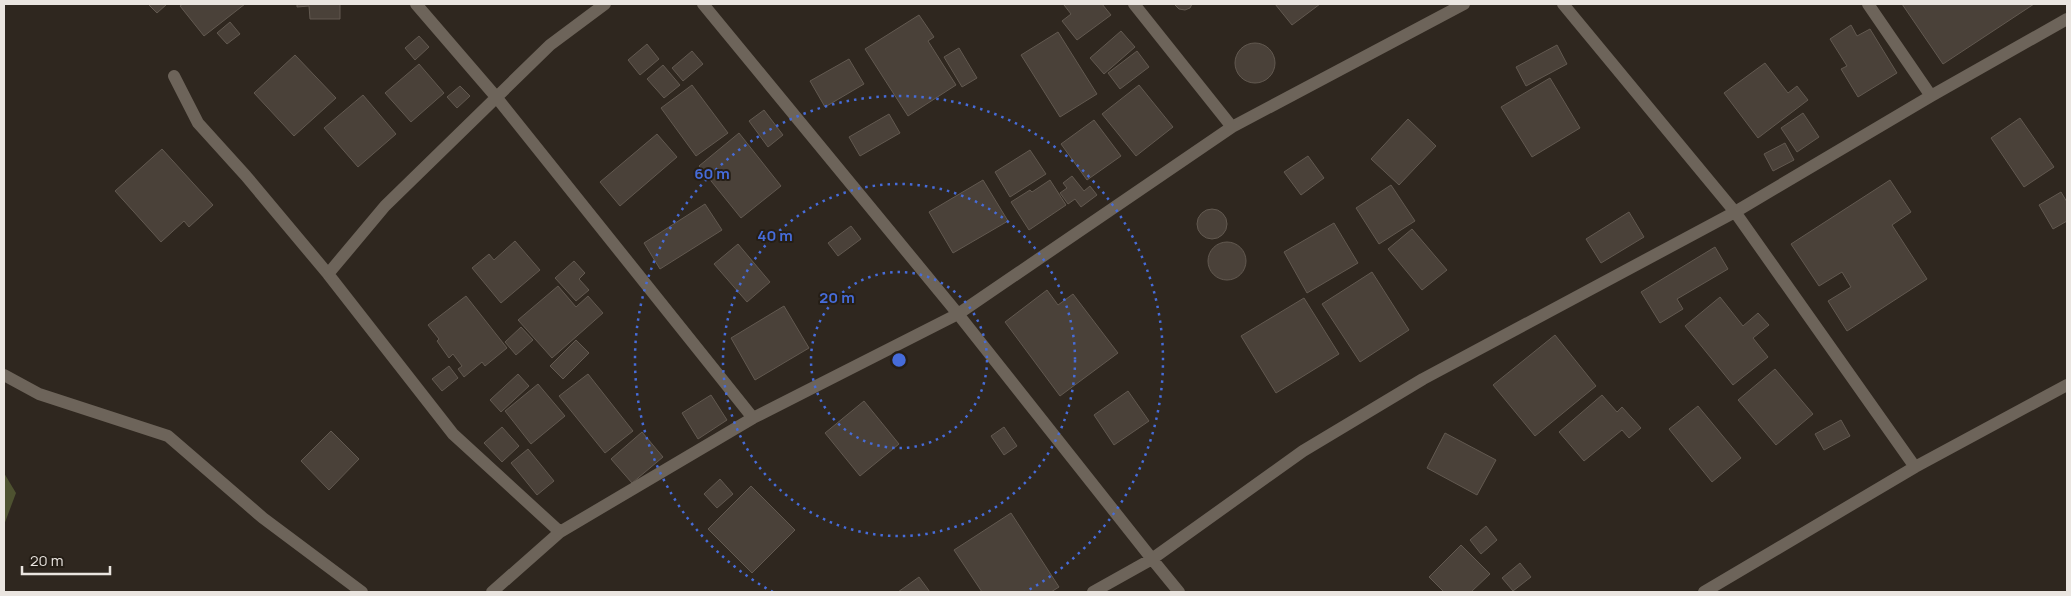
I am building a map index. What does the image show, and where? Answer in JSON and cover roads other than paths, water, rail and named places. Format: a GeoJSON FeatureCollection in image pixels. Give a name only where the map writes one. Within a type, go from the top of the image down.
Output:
{"type":"FeatureCollection","features":[{"type":"Feature","properties":{"kind":"street"},"geometry":{"type":"LineString","coordinates":[[416,4],[497,98],[753,418]]}},
{"type":"Feature","properties":{"kind":"street"},"geometry":{"type":"LineString","coordinates":[[328,274],[385,206],[550,46],[605,4]]}},
{"type":"Feature","properties":{"kind":"street"},"geometry":{"type":"LineString","coordinates":[[703,4],[958,314],[1179,592]]}},
{"type":"Feature","properties":{"kind":"street"},"geometry":{"type":"LineString","coordinates":[[1134,4],[1232,128]]}},
{"type":"Feature","properties":{"kind":"street"},"geometry":{"type":"LineString","coordinates":[[492,592],[560,532],[753,418],[958,314],[1232,128],[1464,4]]}},
{"type":"Feature","properties":{"kind":"street"},"geometry":{"type":"LineString","coordinates":[[1563,4],[1735,212],[1916,467]]}},
{"type":"Feature","properties":{"kind":"street"},"geometry":{"type":"LineString","coordinates":[[1868,4],[1931,96]]}},
{"type":"Feature","properties":{"kind":"street"},"geometry":{"type":"LineString","coordinates":[[1093,592],[1152,558],[1303,451],[1414,384],[1735,212],[1931,96],[2067,19]]}},
{"type":"Feature","properties":{"kind":"street"},"geometry":{"type":"LineString","coordinates":[[174,76],[198,123],[246,176],[328,274],[453,434],[560,532]]}},
{"type":"Feature","properties":{"kind":"street"},"geometry":{"type":"LineString","coordinates":[[4,375],[39,394],[168,436],[263,518],[362,592]]}},
{"type":"Feature","properties":{"kind":"street"},"geometry":{"type":"LineString","coordinates":[[1704,592],[1916,467],[2067,385]]}}]}
